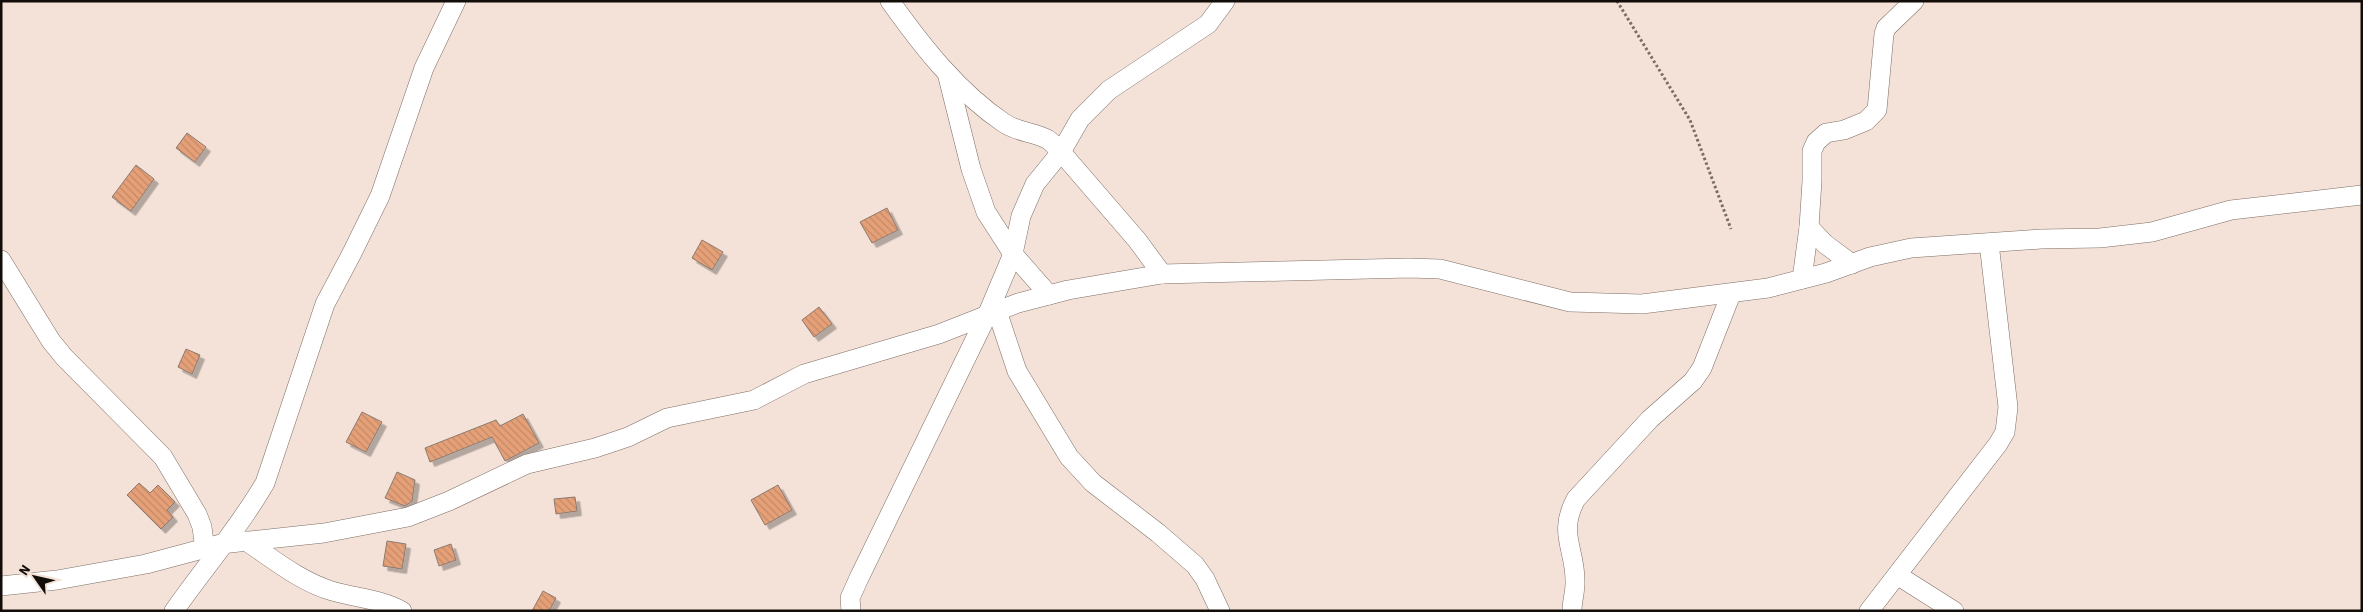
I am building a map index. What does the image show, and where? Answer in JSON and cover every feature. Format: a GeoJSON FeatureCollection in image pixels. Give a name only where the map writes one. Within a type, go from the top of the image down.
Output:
{"type":"FeatureCollection","features":[{"type":"Feature","properties":{"kind":"street"},"geometry":{"type":"LineString","coordinates":[[174,611],[213,547],[254,503],[265,483],[325,304],[380,196],[424,68],[456,1]]}},
{"type":"Feature","properties":{"kind":"street"},"geometry":{"type":"LineString","coordinates":[[890,1],[908,27],[946,73],[1005,123],[1017,130],[1047,139],[1061,152],[1138,240],[1162,274]]}},
{"type":"Feature","properties":{"kind":"street"},"geometry":{"type":"LineString","coordinates":[[850,611],[850,598],[859,578],[992,312],[1013,254],[1021,216],[1035,184],[1061,152],[1080,119],[1109,90],[1208,24],[1225,1]]}},
{"type":"Feature","properties":{"kind":"street"},"geometry":{"type":"LineString","coordinates":[[1802,280],[1809,227],[1812,151],[1816,142],[1826,133],[1844,130],[1862,123],[1876,110],[1886,28],[1914,1]]}},
{"type":"Feature","properties":{"kind":"street"},"geometry":{"type":"LineString","coordinates":[[946,73],[977,191],[986,212],[1013,254],[1049,295]]}},
{"type":"Feature","properties":{"kind":"street"},"geometry":{"type":"LineString","coordinates":[[1,586],[119,569],[246,541],[324,533],[408,517],[449,501],[526,464],[596,448],[628,437],[668,418],[754,400],[804,374],[939,334],[992,312],[1049,295],[1162,274],[1409,268],[1440,269],[1570,302],[1642,304],[1731,294],[1802,280],[1870,257],[1911,248],[2100,238],[2143,233],[2231,210],[2362,195]]}},
{"type":"Feature","properties":{"kind":"street"},"geometry":{"type":"LineString","coordinates":[[1809,227],[1825,244],[1852,264]]}},
{"type":"Feature","properties":{"kind":"street"},"geometry":{"type":"LineString","coordinates":[[1869,611],[2006,432],[2008,407],[1989,243]]}},
{"type":"Feature","properties":{"kind":"street"},"geometry":{"type":"LineString","coordinates":[[1,260],[51,341],[64,357],[163,457],[198,514],[202,527],[213,547]]}},
{"type":"Feature","properties":{"kind":"street"},"geometry":{"type":"LineString","coordinates":[[1572,611],[1575,584],[1566,525],[1568,514],[1576,500],[1650,419],[1693,381],[1702,368],[1731,294]]}},
{"type":"Feature","properties":{"kind":"street"},"geometry":{"type":"LineString","coordinates":[[992,312],[1017,371],[1069,458],[1093,483],[1158,533],[1195,565],[1205,579],[1220,611]]}},
{"type":"Feature","properties":{"kind":"street"},"geometry":{"type":"LineString","coordinates":[[246,541],[312,583],[332,591],[388,604],[402,611]]}},
{"type":"Feature","properties":{"kind":"street"},"geometry":{"type":"LineString","coordinates":[[1897,575],[1954,611]]}},
{"type":"Feature","properties":{"kind":"path"},"geometry":{"type":"LineString","coordinates":[[1617,1],[1690,120],[1731,229]]}},
{"type":"Feature","properties":{"kind":"building"},"geometry":{"type":"Polygon","coordinates":[[[187,133],[206,147],[195,162],[176,148],[187,133]]]}},
{"type":"Feature","properties":{"kind":"building"},"geometry":{"type":"Polygon","coordinates":[[[136,165],[154,179],[131,211],[112,197],[136,165]]]}},
{"type":"Feature","properties":{"kind":"building"},"geometry":{"type":"Polygon","coordinates":[[[887,208],[898,230],[872,243],[860,222],[887,208]]]}},
{"type":"Feature","properties":{"kind":"building"},"geometry":{"type":"Polygon","coordinates":[[[702,240],[723,252],[712,270],[692,258],[702,240]]]}},
{"type":"Feature","properties":{"kind":"building"},"geometry":{"type":"Polygon","coordinates":[[[819,307],[832,324],[814,337],[802,320],[819,307]]]}},
{"type":"Feature","properties":{"kind":"building"},"geometry":{"type":"Polygon","coordinates":[[[186,349],[200,355],[192,374],[178,367],[186,349]]]}},
{"type":"Feature","properties":{"kind":"building"},"geometry":{"type":"Polygon","coordinates":[[[362,412],[382,422],[366,452],[346,442],[362,412]]]}},
{"type":"Feature","properties":{"kind":"building"},"geometry":{"type":"Polygon","coordinates":[[[523,414],[539,443],[505,461],[492,437],[430,462],[425,448],[496,420],[500,426],[523,414]]]}},
{"type":"Feature","properties":{"kind":"building"},"geometry":{"type":"Polygon","coordinates":[[[397,472],[415,480],[412,501],[405,506],[385,498],[397,472]]]}},
{"type":"Feature","properties":{"kind":"building"},"geometry":{"type":"Polygon","coordinates":[[[139,483],[150,493],[158,485],[175,502],[167,510],[173,517],[161,529],[127,495],[139,483]]]}},
{"type":"Feature","properties":{"kind":"building"},"geometry":{"type":"Polygon","coordinates":[[[778,485],[792,510],[765,525],[751,500],[778,485]]]}},
{"type":"Feature","properties":{"kind":"building"},"geometry":{"type":"Polygon","coordinates":[[[575,497],[577,511],[556,514],[554,499],[575,497]]]}},
{"type":"Feature","properties":{"kind":"building"},"geometry":{"type":"Polygon","coordinates":[[[387,541],[406,544],[402,569],[383,566],[387,541]]]}},
{"type":"Feature","properties":{"kind":"building"},"geometry":{"type":"Polygon","coordinates":[[[451,544],[456,560],[439,566],[434,550],[451,544]]]}},
{"type":"Feature","properties":{"kind":"building"},"geometry":{"type":"Polygon","coordinates":[[[543,591],[556,598],[549,611],[532,611],[543,591]]]}}]}
